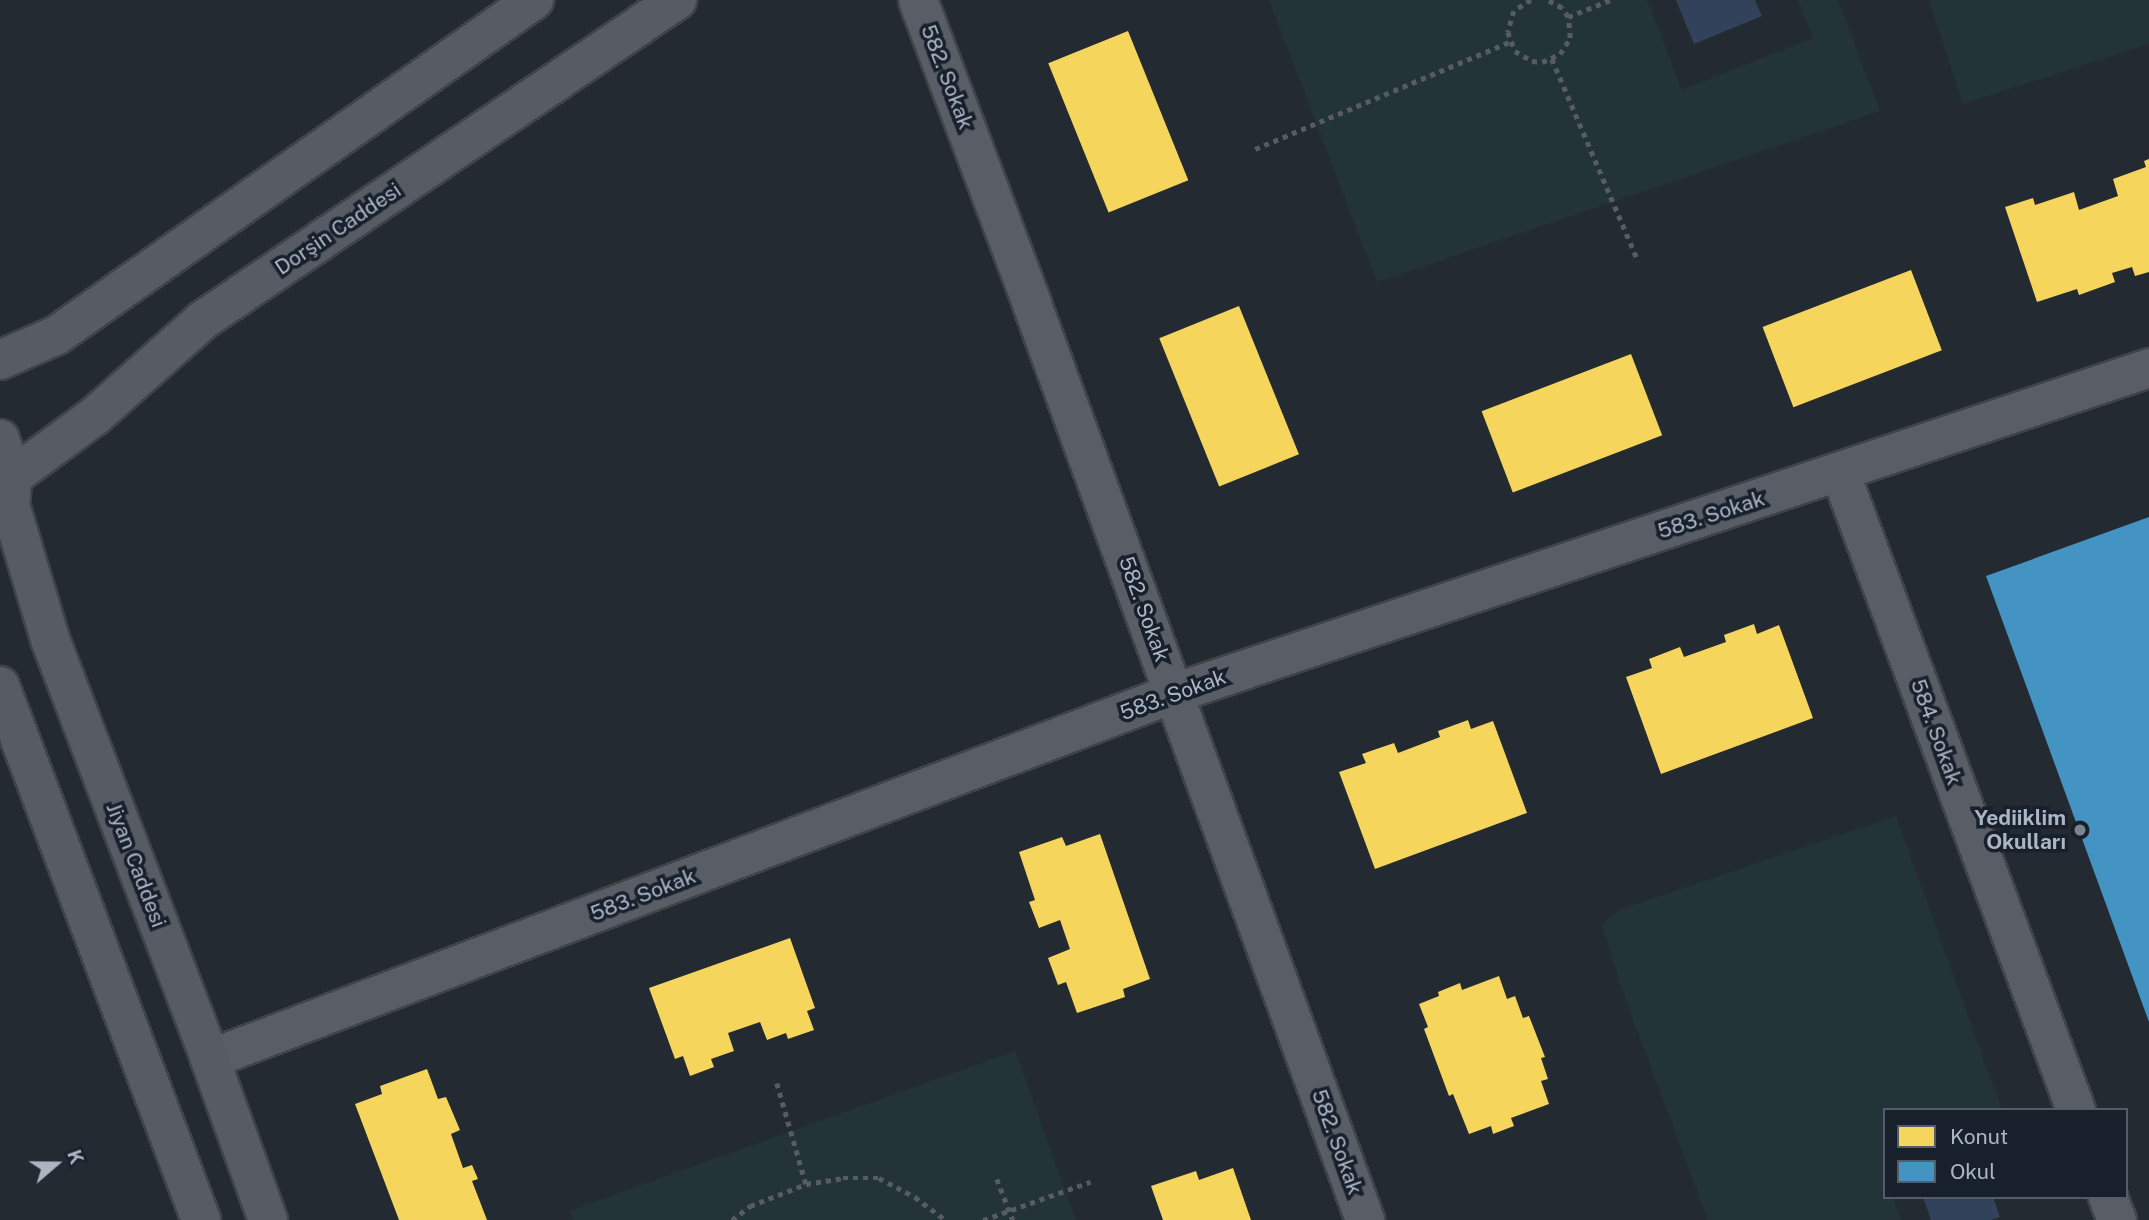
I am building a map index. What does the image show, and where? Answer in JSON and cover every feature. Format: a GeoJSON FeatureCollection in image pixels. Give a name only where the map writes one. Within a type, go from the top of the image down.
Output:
{"type":"FeatureCollection","features":[{"type":"Feature","properties":{"kind":"main road"},"geometry":{"type":"LineString","coordinates":[[0,360],[57,335],[534,0]]}},
{"type":"Feature","properties":{"kind":"main road","name":"Dorşin Caddesi"},"geometry":{"type":"LineString","coordinates":[[8,506],[96,415],[203,320],[677,0]]}},
{"type":"Feature","properties":{"kind":"main road","name":"Jiyan Caddesi"},"geometry":{"type":"LineString","coordinates":[[0,439],[8,506],[50,639],[210,1059],[268,1220]]}},
{"type":"Feature","properties":{"kind":"main road"},"geometry":{"type":"LineString","coordinates":[[0,686],[201,1220]]}},
{"type":"Feature","properties":{"kind":"street","name":"582. Sokak"},"geometry":{"type":"LineString","coordinates":[[918,0],[1175,693],[1365,1220]]}},
{"type":"Feature","properties":{"kind":"street","name":"583. Sokak"},"geometry":{"type":"LineString","coordinates":[[210,1059],[1175,693],[2149,368]]}},
{"type":"Feature","properties":{"kind":"street","name":"584. Sokak"},"geometry":{"type":"LineString","coordinates":[[1840,472],[2075,1108]]}},
{"type":"Feature","properties":{"kind":"street"},"geometry":{"type":"LineString","coordinates":[[2109,1199],[2117,1220]]}},
{"type":"Feature","properties":{"kind":"path"},"geometry":{"type":"LineString","coordinates":[[1528,1],[1514,11],[1509,21],[1510,42],[1515,51],[1532,61],[1552,59],[1566,47],[1570,38],[1568,17],[1562,8],[1547,0]]}},
{"type":"Feature","properties":{"kind":"path"},"geometry":{"type":"LineString","coordinates":[[1568,17],[1610,0]]}},
{"type":"Feature","properties":{"kind":"path"},"geometry":{"type":"LineString","coordinates":[[1255,149],[1510,42]]}},
{"type":"Feature","properties":{"kind":"path"},"geometry":{"type":"LineString","coordinates":[[1552,59],[1638,261]]}},
{"type":"Feature","properties":{"kind":"path"},"geometry":{"type":"LineString","coordinates":[[777,1083],[806,1184]]}},
{"type":"Feature","properties":{"kind":"path"},"geometry":{"type":"LineString","coordinates":[[732,1220],[750,1206],[806,1184],[843,1178],[879,1178],[915,1197],[946,1220]]}},
{"type":"Feature","properties":{"kind":"path"},"geometry":{"type":"LineString","coordinates":[[997,1179],[1013,1220]]}},
{"type":"Feature","properties":{"kind":"path"},"geometry":{"type":"LineString","coordinates":[[984,1220],[1090,1182]]}},
{"type":"Feature","properties":{"kind":"shaded area"},"geometry":{"type":"Polygon","coordinates":[[[1269,0],[1647,0],[1682,90],[1813,38],[1798,0],[1838,0],[1880,111],[1377,282],[1269,0]]]}},
{"type":"Feature","properties":{"kind":"shaded area"},"geometry":{"type":"Polygon","coordinates":[[[1929,0],[2149,0],[2149,44],[1963,104],[1929,0]]]}},
{"type":"Feature","properties":{"kind":"shaded area"},"geometry":{"type":"Polygon","coordinates":[[[1896,816],[2001,1108],[1883,1108],[1883,1199],[1894,1199],[1902,1220],[1708,1220],[1619,982],[1602,924],[1622,909],[1896,816]]]}},
{"type":"Feature","properties":{"kind":"shaded area"},"geometry":{"type":"Polygon","coordinates":[[[1015,1051],[1076,1220],[573,1220],[569,1211],[1015,1051]]]}},
{"type":"Feature","properties":{"kind":"water"},"geometry":{"type":"Polygon","coordinates":[[[1676,0],[1755,0],[1762,16],[1694,44],[1676,0]]]}},
{"type":"Feature","properties":{"kind":"water"},"geometry":{"type":"Polygon","coordinates":[[[1924,1199],[1994,1199],[2000,1217],[1991,1220],[1931,1220],[1924,1199]]]}},
{"type":"Feature","properties":{"kind":"building: Konut"},"geometry":{"type":"Polygon","coordinates":[[[1128,31],[1188,180],[1109,212],[1048,63],[1128,31]]]}},
{"type":"Feature","properties":{"kind":"building: Konut"},"geometry":{"type":"Polygon","coordinates":[[[2149,159],[2149,272],[2135,276],[2132,267],[2112,273],[2115,282],[2079,295],[2077,289],[2037,302],[2005,207],[2033,198],[2035,205],[2074,192],[2079,210],[2118,196],[2113,179],[2146,167],[2144,161],[2149,159]]]}},
{"type":"Feature","properties":{"kind":"building: Konut"},"geometry":{"type":"Polygon","coordinates":[[[1911,270],[1942,350],[1793,407],[1763,327],[1911,270]]]}},
{"type":"Feature","properties":{"kind":"building: Konut"},"geometry":{"type":"Polygon","coordinates":[[[1239,306],[1299,454],[1219,487],[1159,338],[1239,306]]]}},
{"type":"Feature","properties":{"kind":"building: Konut"},"geometry":{"type":"Polygon","coordinates":[[[1631,354],[1662,435],[1513,493],[1482,411],[1631,354]]]}},
{"type":"Feature","properties":{"kind":"building: Konut"},"geometry":{"type":"Polygon","coordinates":[[[1754,624],[1757,634],[1779,625],[1813,718],[1661,774],[1626,677],[1652,668],[1649,659],[1680,647],[1684,657],[1726,642],[1724,635],[1754,624]]]}},
{"type":"Feature","properties":{"kind":"building: Konut"},"geometry":{"type":"Polygon","coordinates":[[[1468,720],[1471,729],[1493,721],[1527,813],[1375,869],[1339,772],[1366,763],[1362,754],[1394,743],[1398,753],[1440,737],[1438,731],[1468,720]]]}},
{"type":"Feature","properties":{"kind":"building: Konut"},"geometry":{"type":"Polygon","coordinates":[[[1100,834],[1150,979],[1123,989],[1125,997],[1077,1013],[1066,982],[1058,985],[1048,958],[1070,949],[1060,920],[1039,928],[1029,902],[1035,900],[1019,852],[1062,837],[1066,846],[1100,834]]]}},
{"type":"Feature","properties":{"kind":"building: Konut"},"geometry":{"type":"Polygon","coordinates":[[[790,938],[815,1008],[807,1011],[814,1030],[788,1039],[786,1033],[767,1040],[760,1022],[728,1033],[734,1051],[711,1059],[714,1067],[690,1076],[683,1056],[675,1059],[649,988],[790,938]]]}},
{"type":"Feature","properties":{"kind":"building: Konut"},"geometry":{"type":"Polygon","coordinates":[[[1499,976],[1507,999],[1515,996],[1523,1018],[1529,1016],[1545,1057],[1541,1058],[1548,1079],[1541,1081],[1549,1104],[1511,1118],[1514,1126],[1493,1134],[1491,1126],[1469,1134],[1453,1094],[1449,1096],[1424,1029],[1428,1027],[1419,1004],[1460,983],[1462,990],[1499,976]]]}},
{"type":"Feature","properties":{"kind":"building: Konut"},"geometry":{"type":"Polygon","coordinates":[[[427,1069],[438,1099],[446,1097],[460,1130],[451,1134],[463,1168],[472,1165],[478,1179],[472,1181],[487,1220],[399,1220],[355,1104],[382,1094],[380,1086],[427,1069]]]}},
{"type":"Feature","properties":{"kind":"building: Konut"},"geometry":{"type":"Polygon","coordinates":[[[1233,1168],[1251,1220],[1163,1220],[1151,1186],[1196,1171],[1199,1180],[1233,1168]]]}},
{"type":"Feature","properties":{"kind":"building: Okul"},"geometry":{"type":"Polygon","coordinates":[[[2149,517],[2149,1022],[1986,576],[2149,517]]]}},
{"type":"Feature","properties":{"kind":"place","name":"Yediiklim Okulları"},"geometry":{"type":"Point","coordinates":[2080,830]}}]}
